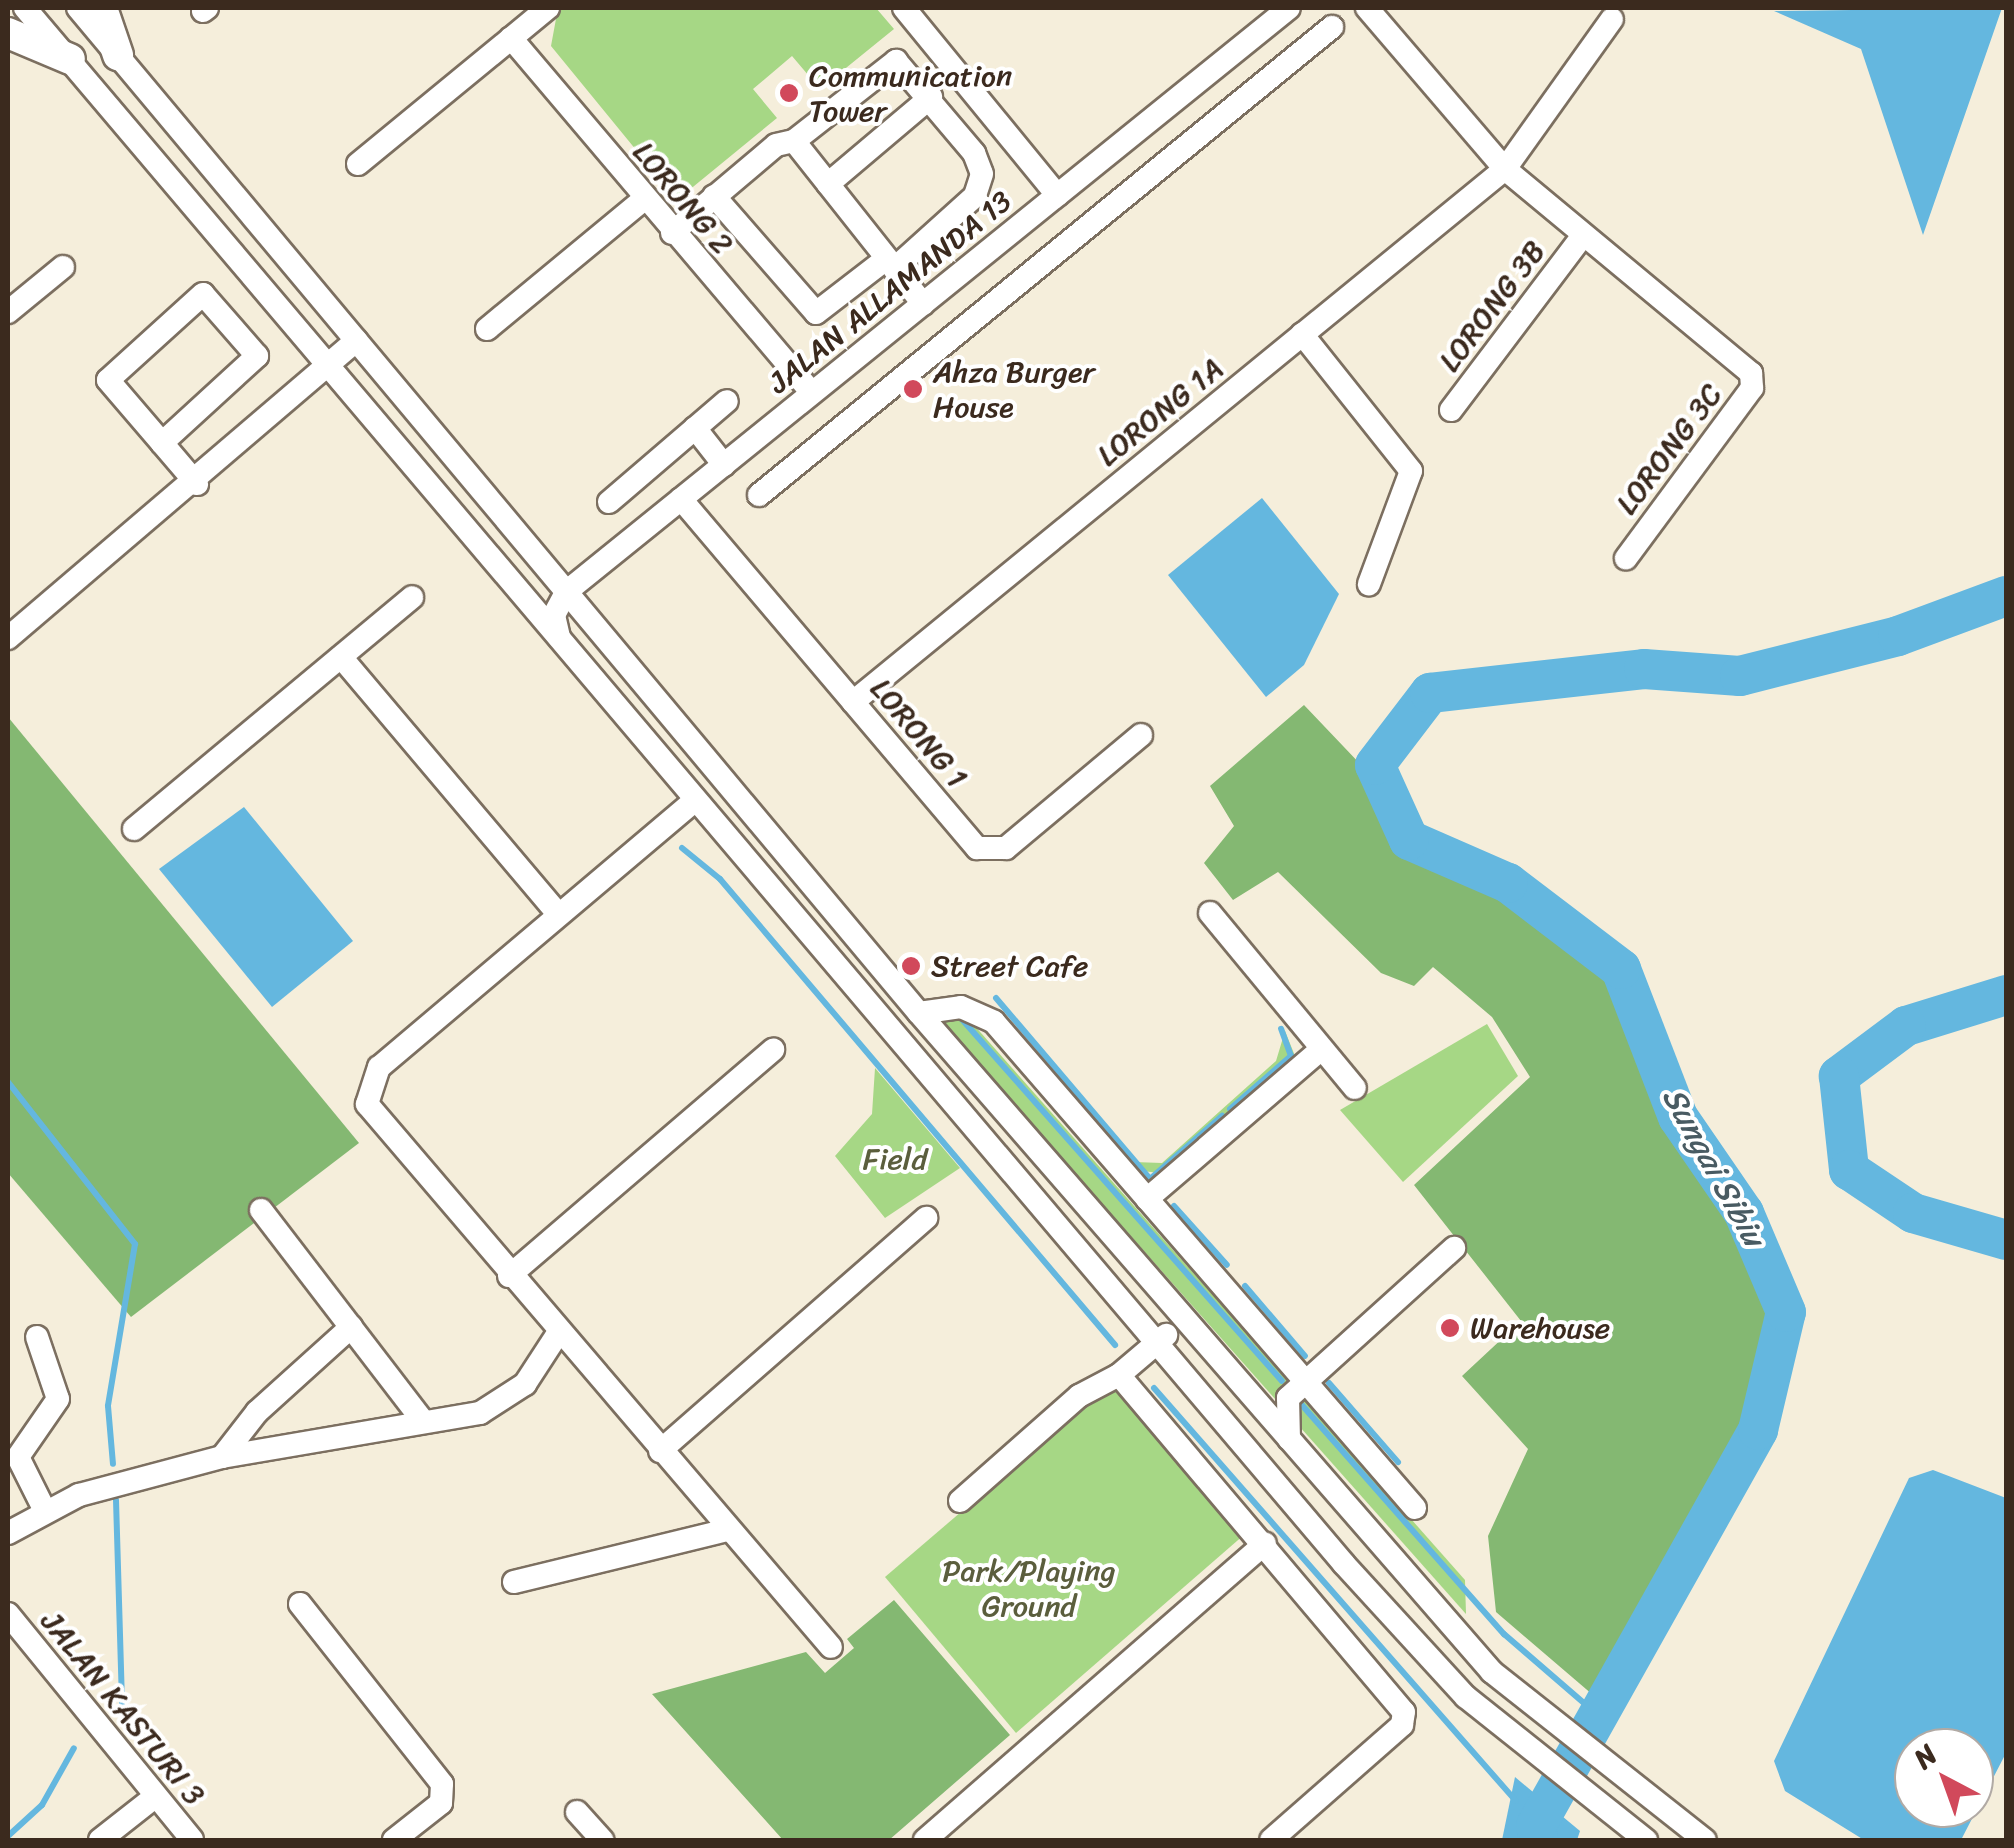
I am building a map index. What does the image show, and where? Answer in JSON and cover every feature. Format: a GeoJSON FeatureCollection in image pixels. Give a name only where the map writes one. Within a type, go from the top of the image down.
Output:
{"type":"FeatureCollection","features":[{"type":"Feature","properties":{"kind":"main road"},"geometry":{"type":"LineString","coordinates":[[102,8],[118,55]]}},
{"type":"Feature","properties":{"kind":"main road"},"geometry":{"type":"LineString","coordinates":[[8,33],[70,60]]}},
{"type":"Feature","properties":{"kind":"street"},"geometry":{"type":"LineString","coordinates":[[25,8],[559,638],[692,802],[1466,1697],[1646,1840]]}},
{"type":"Feature","properties":{"kind":"street"},"geometry":{"type":"LineString","coordinates":[[78,8],[919,1014],[1492,1672],[1704,1840]]}},
{"type":"Feature","properties":{"kind":"street"},"geometry":{"type":"LineString","coordinates":[[358,164],[548,8]]}},
{"type":"Feature","properties":{"kind":"street"},"geometry":{"type":"LineString","coordinates":[[906,8],[1057,195]]}},
{"type":"Feature","properties":{"kind":"street","name":"JALAN ALLAMANDA 13"},"geometry":{"type":"LineString","coordinates":[[566,592],[1289,8]]}},
{"type":"Feature","properties":{"kind":"street"},"geometry":{"type":"LineString","coordinates":[[1368,8],[1504,168],[1581,238]]}},
{"type":"Feature","properties":{"kind":"street","name":"LORONG 1A"},"geometry":{"type":"LineString","coordinates":[[853,702],[1504,168],[1612,19]]}},
{"type":"Feature","properties":{"kind":"street"},"geometry":{"type":"LineString","coordinates":[[759,494],[1332,27]]}},
{"type":"Feature","properties":{"kind":"street","name":"LORONG 2"},"geometry":{"type":"LineString","coordinates":[[511,38],[644,200],[812,393]]}},
{"type":"Feature","properties":{"kind":"street"},"geometry":{"type":"LineString","coordinates":[[672,233],[714,196],[896,61],[931,97],[974,153],[981,186],[890,264],[816,313],[714,196]]}},
{"type":"Feature","properties":{"kind":"street"},"geometry":{"type":"LineString","coordinates":[[1205,75],[1234,106]]}},
{"type":"Feature","properties":{"kind":"street"},"geometry":{"type":"LineString","coordinates":[[828,184],[931,97]]}},
{"type":"Feature","properties":{"kind":"street"},"geometry":{"type":"LineString","coordinates":[[794,140],[923,304]]}},
{"type":"Feature","properties":{"kind":"street"},"geometry":{"type":"LineString","coordinates":[[487,329],[644,200]]}},
{"type":"Feature","properties":{"kind":"street","name":"LORONG 3C"},"geometry":{"type":"LineString","coordinates":[[1581,238],[1751,373],[1752,388],[1626,558]]}},
{"type":"Feature","properties":{"kind":"street","name":"LORONG 3B"},"geometry":{"type":"LineString","coordinates":[[1450,410],[1581,238]]}},
{"type":"Feature","properties":{"kind":"street"},"geometry":{"type":"LineString","coordinates":[[8,312],[64,267]]}},
{"type":"Feature","properties":{"kind":"street"},"geometry":{"type":"LineString","coordinates":[[162,444],[257,356],[203,294],[108,377],[162,444],[197,484]]}},
{"type":"Feature","properties":{"kind":"street"},"geometry":{"type":"LineString","coordinates":[[897,324],[927,358]]}},
{"type":"Feature","properties":{"kind":"street"},"geometry":{"type":"LineString","coordinates":[[1302,334],[1411,470],[1369,584]]}},
{"type":"Feature","properties":{"kind":"street"},"geometry":{"type":"LineString","coordinates":[[8,638],[197,484],[356,341]]}},
{"type":"Feature","properties":{"kind":"street"},"geometry":{"type":"LineString","coordinates":[[609,502],[727,401]]}},
{"type":"Feature","properties":{"kind":"street"},"geometry":{"type":"LineString","coordinates":[[695,428],[724,465]]}},
{"type":"Feature","properties":{"kind":"street","name":"LORONG 1"},"geometry":{"type":"LineString","coordinates":[[681,500],[986,852],[1006,848],[1141,735]]}},
{"type":"Feature","properties":{"kind":"street"},"geometry":{"type":"LineString","coordinates":[[559,638],[554,615],[566,592]]}},
{"type":"Feature","properties":{"kind":"street"},"geometry":{"type":"LineString","coordinates":[[134,829],[412,597]]}},
{"type":"Feature","properties":{"kind":"street"},"geometry":{"type":"LineString","coordinates":[[341,657],[558,914]]}},
{"type":"Feature","properties":{"kind":"street"},"geometry":{"type":"LineString","coordinates":[[692,802],[379,1068],[367,1104],[557,1335],[831,1647]]}},
{"type":"Feature","properties":{"kind":"street"},"geometry":{"type":"LineString","coordinates":[[1210,913],[1354,1088]]}},
{"type":"Feature","properties":{"kind":"street"},"geometry":{"type":"LineString","coordinates":[[919,1014],[962,1007],[994,1022],[1414,1508]]}},
{"type":"Feature","properties":{"kind":"street"},"geometry":{"type":"LineString","coordinates":[[509,1276],[773,1050]]}},
{"type":"Feature","properties":{"kind":"street"},"geometry":{"type":"LineString","coordinates":[[1148,1199],[1319,1050]]}},
{"type":"Feature","properties":{"kind":"street"},"geometry":{"type":"LineString","coordinates":[[261,1210],[423,1421]]}},
{"type":"Feature","properties":{"kind":"street"},"geometry":{"type":"LineString","coordinates":[[660,1451],[926,1218]]}},
{"type":"Feature","properties":{"kind":"street"},"geometry":{"type":"LineString","coordinates":[[1289,1441],[1284,1410],[1304,1380],[1454,1248]]}},
{"type":"Feature","properties":{"kind":"street"},"geometry":{"type":"LineString","coordinates":[[960,1502],[1079,1396],[1119,1375],[1183,1319]]}},
{"type":"Feature","properties":{"kind":"street"},"geometry":{"type":"LineString","coordinates":[[222,1457],[257,1412],[351,1327]]}},
{"type":"Feature","properties":{"kind":"street"},"geometry":{"type":"LineString","coordinates":[[8,1534],[45,1511],[222,1457],[503,1404],[557,1335]]}},
{"type":"Feature","properties":{"kind":"street"},"geometry":{"type":"LineString","coordinates":[[37,1337],[58,1399],[18,1457],[45,1511]]}},
{"type":"Feature","properties":{"kind":"street"},"geometry":{"type":"LineString","coordinates":[[1119,1375],[1265,1543],[1406,1718],[1271,1840]]}},
{"type":"Feature","properties":{"kind":"street"},"geometry":{"type":"LineString","coordinates":[[514,1582],[728,1530]]}},
{"type":"Feature","properties":{"kind":"street"},"geometry":{"type":"LineString","coordinates":[[925,1840],[1265,1543]]}},
{"type":"Feature","properties":{"kind":"street"},"geometry":{"type":"LineString","coordinates":[[300,1604],[442,1784],[441,1803],[394,1840]]}},
{"type":"Feature","properties":{"kind":"street","name":"JALAN KASTURI 3"},"geometry":{"type":"LineString","coordinates":[[8,1614],[192,1840]]}},
{"type":"Feature","properties":{"kind":"street"},"geometry":{"type":"LineString","coordinates":[[100,1840],[156,1796]]}},
{"type":"Feature","properties":{"kind":"street"},"geometry":{"type":"LineString","coordinates":[[577,1812],[602,1840]]}},
{"type":"Feature","properties":{"kind":"green space"},"geometry":{"type":"Polygon","coordinates":[[[558,8],[876,8],[894,29],[820,89],[792,56],[753,89],[777,118],[677,200],[551,46],[558,8]]]}},
{"type":"Feature","properties":{"kind":"green space"},"geometry":{"type":"Polygon","coordinates":[[[1304,705],[1363,767],[1406,847],[1499,889],[1612,971],[1665,1114],[1731,1213],[1772,1314],[1747,1420],[1600,1701],[1496,1612],[1488,1536],[1528,1449],[1462,1376],[1521,1321],[1414,1185],[1530,1077],[1492,1017],[1433,967],[1414,986],[1381,973],[1278,872],[1233,900],[1204,863],[1234,826],[1210,786],[1304,705]]]}},
{"type":"Feature","properties":{"kind":"green space"},"geometry":{"type":"Polygon","coordinates":[[[8,717],[359,1143],[131,1317],[8,1173],[8,717]]]}},
{"type":"Feature","properties":{"kind":"green space"},"geometry":{"type":"Polygon","coordinates":[[[958,1007],[1465,1580],[1466,1614],[937,1018],[958,1007]]]}},
{"type":"Feature","properties":{"kind":"green space"},"geometry":{"type":"Polygon","coordinates":[[[1487,1024],[1518,1076],[1403,1182],[1340,1110],[1487,1024]]]}},
{"type":"Feature","properties":{"kind":"green space"},"geometry":{"type":"Polygon","coordinates":[[[1285,1031],[1295,1056],[1160,1173],[1142,1171],[1134,1162],[1162,1163],[1276,1061],[1285,1031]]]}},
{"type":"Feature","properties":{"kind":"green space","name":"Field"},"geometry":{"type":"Polygon","coordinates":[[[875,1068],[960,1168],[885,1218],[835,1156],[872,1114],[875,1068]]]}},
{"type":"Feature","properties":{"kind":"green space","name":"Park/Playing Ground"},"geometry":{"type":"Polygon","coordinates":[[[1114,1381],[1245,1534],[1016,1733],[885,1577],[1114,1381]]]}},
{"type":"Feature","properties":{"kind":"green space"},"geometry":{"type":"Polygon","coordinates":[[[894,1600],[1010,1735],[889,1840],[783,1840],[652,1694],[806,1652],[825,1673],[854,1648],[847,1639],[894,1600]]]}},
{"type":"Feature","properties":{"kind":"water"},"geometry":{"type":"Polygon","coordinates":[[[2002,8],[1923,235],[1861,49],[1774,11],[2002,8]]]}},
{"type":"Feature","properties":{"kind":"water"},"geometry":{"type":"Polygon","coordinates":[[[1262,498],[1339,594],[1304,665],[1266,697],[1168,575],[1262,498]]]}},
{"type":"Feature","properties":{"kind":"water"},"geometry":{"type":"Polygon","coordinates":[[[244,807],[353,941],[272,1007],[159,869],[244,807]]]}},
{"type":"Feature","properties":{"kind":"water"},"geometry":{"type":"Polygon","coordinates":[[[1933,1470],[2006,1498],[2006,1753],[1994,1776],[1994,1728],[1894,1728],[1894,1828],[1967,1828],[1961,1840],[1864,1840],[1785,1791],[1774,1761],[1909,1478],[1933,1470]]]}},
{"type":"Feature","properties":{"kind":"water"},"geometry":{"type":"Polygon","coordinates":[[[1515,1777],[1580,1831],[1577,1840],[1502,1840],[1515,1777]]]}},
{"type":"Feature","properties":{"kind":"waterway","name":"Sungai Sibiu"},"geometry":{"type":"LineString","coordinates":[[1538,1840],[1536,1826],[1758,1430],[1786,1312],[1744,1213],[1678,1117],[1621,969],[1508,883],[1409,840],[1375,765],[1430,693],[1644,669],[1740,676],[1898,636],[2006,596]]}},
{"type":"Feature","properties":{"kind":"waterway"},"geometry":{"type":"LineString","coordinates":[[682,848],[720,879],[1115,1345]]}},
{"type":"Feature","properties":{"kind":"waterway","name":"Sungai Sibiu"},"geometry":{"type":"LineString","coordinates":[[2006,995],[1906,1026],[1839,1076],[1849,1170],[1913,1213],[2006,1240]]}},
{"type":"Feature","properties":{"kind":"waterway"},"geometry":{"type":"LineString","coordinates":[[996,998],[1150,1179],[1222,1116]]}},
{"type":"Feature","properties":{"kind":"waterway"},"geometry":{"type":"LineString","coordinates":[[959,1016],[1282,1381]]}},
{"type":"Feature","properties":{"kind":"waterway"},"geometry":{"type":"LineString","coordinates":[[1230,1109],[1291,1056],[1281,1029]]}},
{"type":"Feature","properties":{"kind":"waterway"},"geometry":{"type":"LineString","coordinates":[[8,1082],[135,1244],[108,1406],[113,1464]]}},
{"type":"Feature","properties":{"kind":"waterway"},"geometry":{"type":"LineString","coordinates":[[1174,1206],[1227,1265]]}},
{"type":"Feature","properties":{"kind":"waterway"},"geometry":{"type":"LineString","coordinates":[[1245,1286],[1305,1356]]}},
{"type":"Feature","properties":{"kind":"waterway"},"geometry":{"type":"LineString","coordinates":[[1329,1383],[1398,1462]]}},
{"type":"Feature","properties":{"kind":"waterway"},"geometry":{"type":"LineString","coordinates":[[1154,1388],[1516,1801]]}},
{"type":"Feature","properties":{"kind":"waterway"},"geometry":{"type":"LineString","coordinates":[[1301,1404],[1504,1634],[1599,1716]]}},
{"type":"Feature","properties":{"kind":"waterway"},"geometry":{"type":"LineString","coordinates":[[116,1500],[122,1706]]}},
{"type":"Feature","properties":{"kind":"waterway"},"geometry":{"type":"LineString","coordinates":[[8,1836],[42,1805],[74,1748]]}},
{"type":"Feature","properties":{"kind":"place","name":"Communication Tower"},"geometry":{"type":"Point","coordinates":[789,93]}},
{"type":"Feature","properties":{"kind":"place","name":"Ahza Burger House"},"geometry":{"type":"Point","coordinates":[913,389]}},
{"type":"Feature","properties":{"kind":"place","name":"Street Cafe"},"geometry":{"type":"Point","coordinates":[911,966]}},
{"type":"Feature","properties":{"kind":"place","name":"Warehouse"},"geometry":{"type":"Point","coordinates":[1450,1328]}}]}
